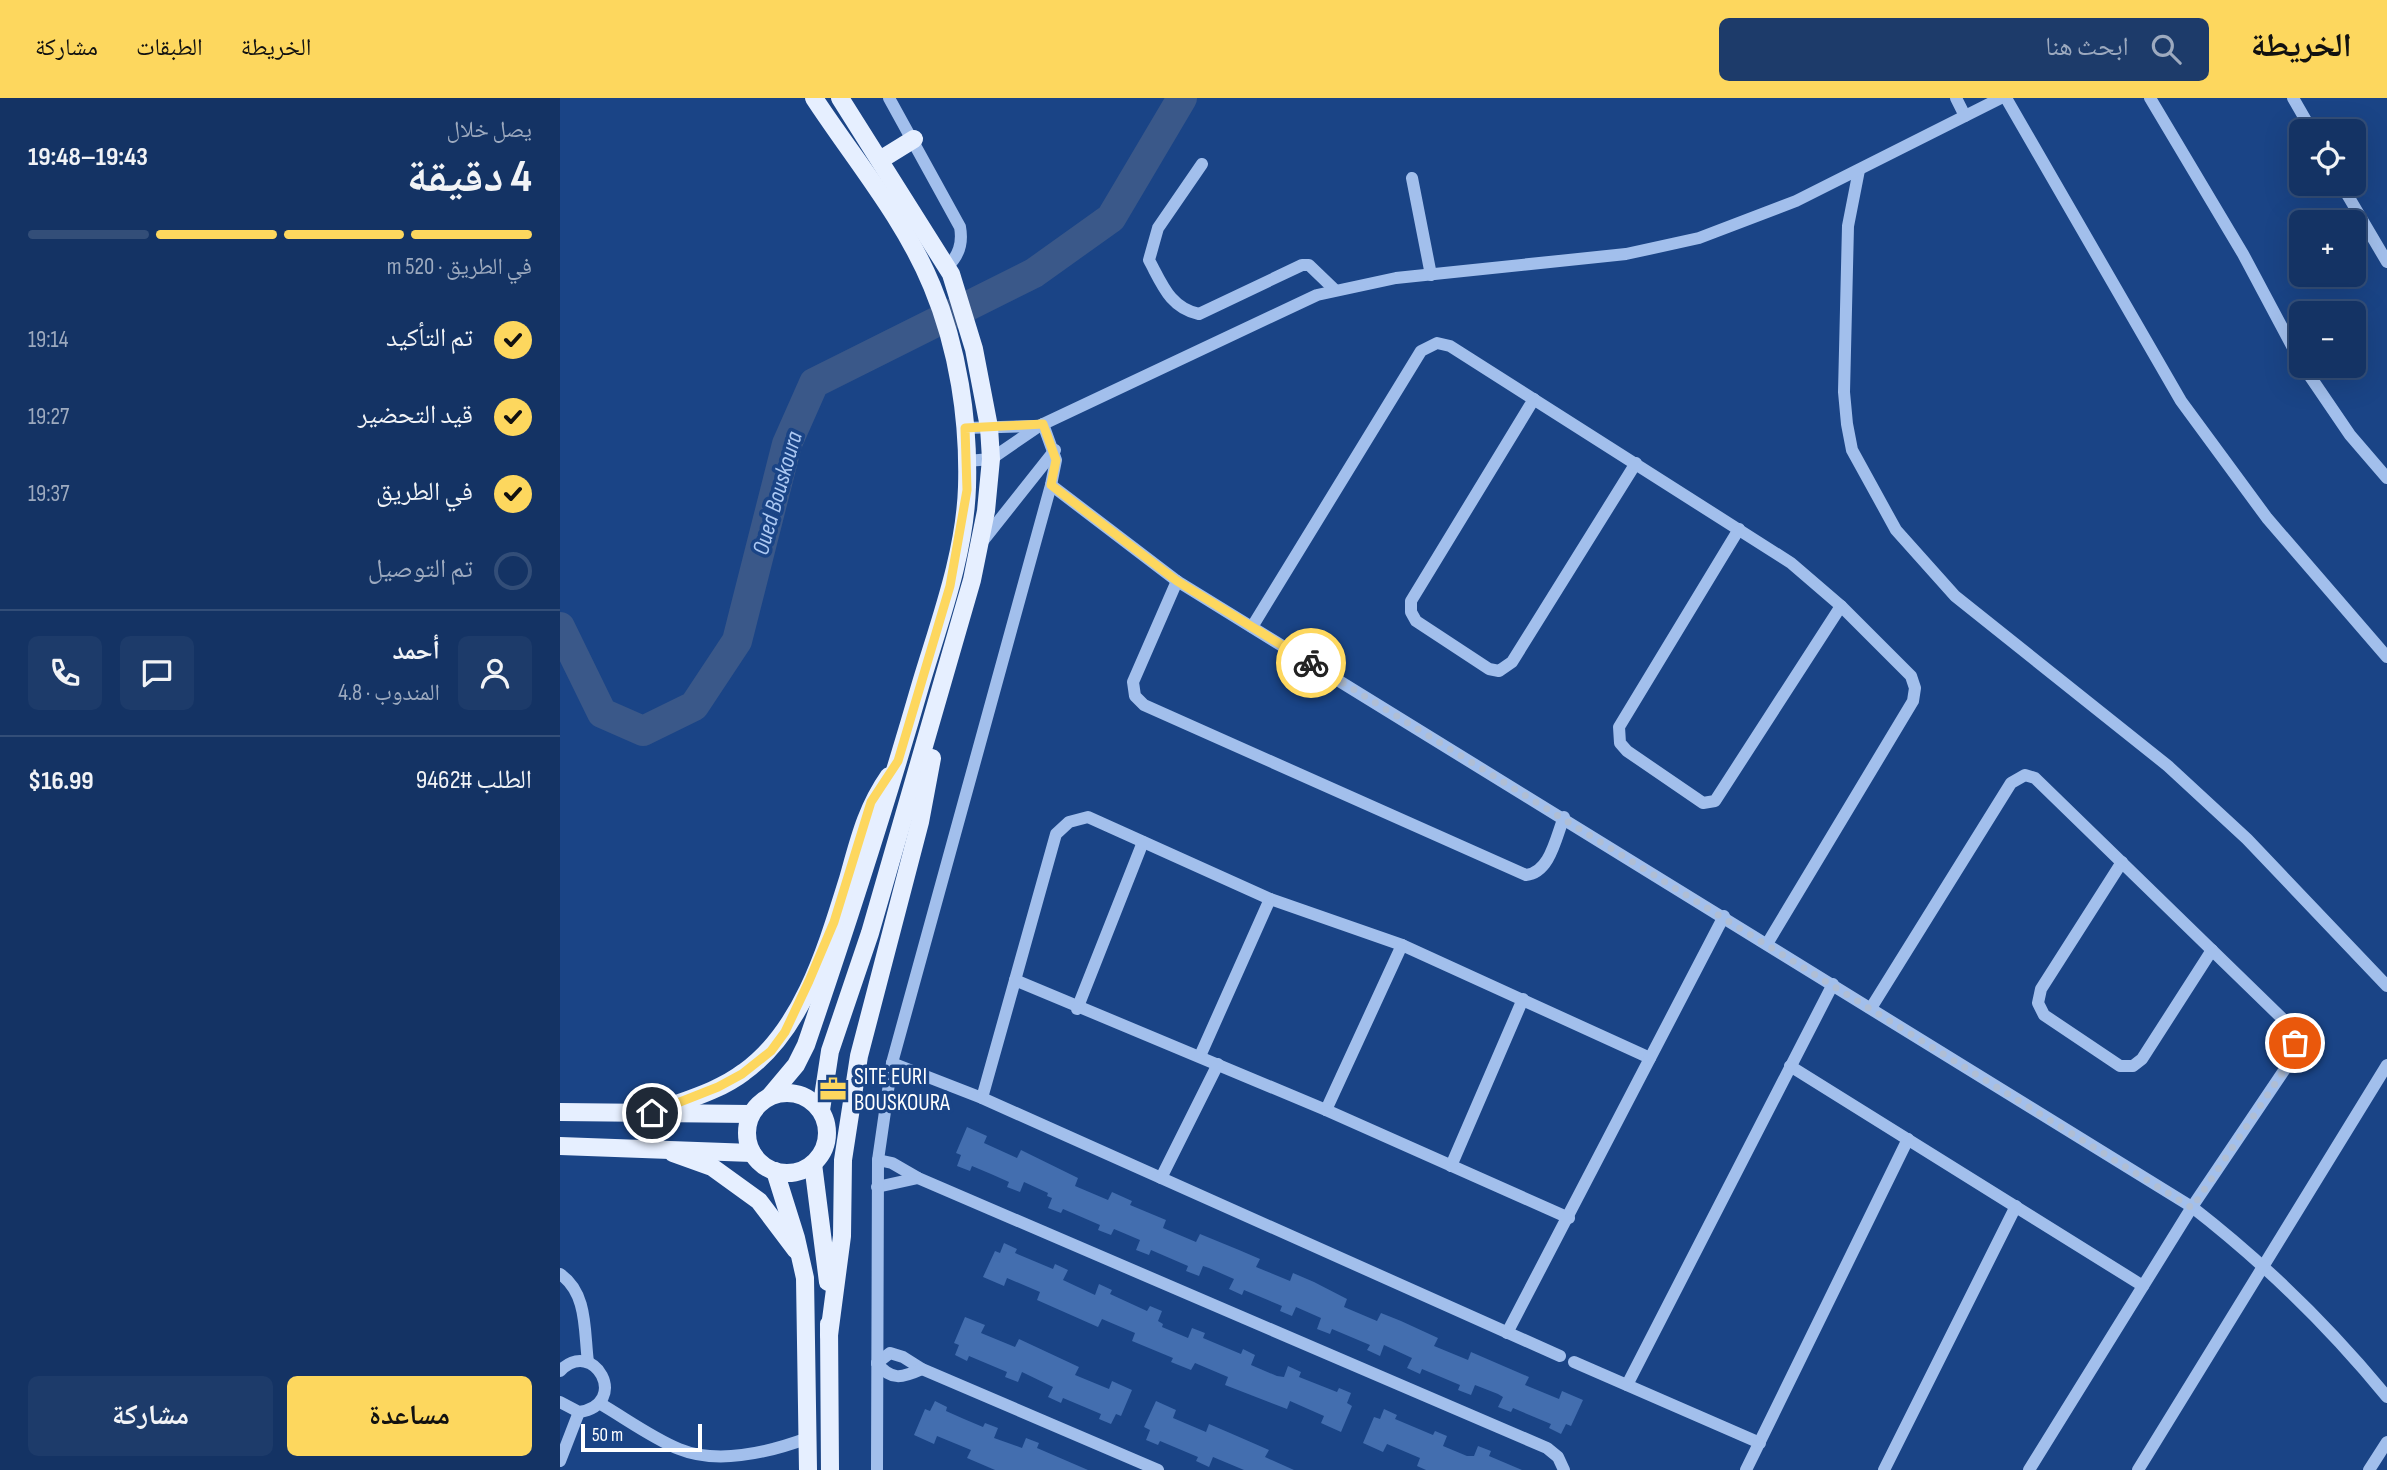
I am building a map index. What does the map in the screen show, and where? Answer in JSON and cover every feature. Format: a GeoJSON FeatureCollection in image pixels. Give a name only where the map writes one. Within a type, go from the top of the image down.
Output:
{"type":"FeatureCollection","features":[{"type":"Feature","properties":{"kind":"main road"},"geometry":{"type":"LineString","coordinates":[[770,1096],[796,1093],[810,1099],[821,1110],[827,1124],[827,1138],[822,1153],[813,1164],[795,1172],[775,1171],[763,1165],[752,1153],[747,1136],[751,1114],[796,1065],[806,1045],[874,844],[950,586],[962,526],[967,461],[955,360],[940,307],[916,253],[814,98]]}},
{"type":"Feature","properties":{"kind":"main road"},"geometry":{"type":"LineString","coordinates":[[821,1110],[830,1051],[870,933],[980,545],[990,459],[989,426],[974,349],[960,296],[947,267],[840,98]]}},
{"type":"Feature","properties":{"kind":"main road"},"geometry":{"type":"LineString","coordinates":[[880,160],[914,139]]}},
{"type":"Feature","properties":{"kind":"main road"},"geometry":{"type":"LineString","coordinates":[[829,1335],[842,1236],[843,1160],[859,1056],[920,822],[935,743],[934,711]]}},
{"type":"Feature","properties":{"kind":"main road"},"geometry":{"type":"LineString","coordinates":[[652,1113],[718,1087],[742,1074],[771,1051],[785,1032],[834,922],[871,802],[898,761]]}},
{"type":"Feature","properties":{"kind":"main road"},"geometry":{"type":"LineString","coordinates":[[560,1112],[751,1114]]}},
{"type":"Feature","properties":{"kind":"main road"},"geometry":{"type":"LineString","coordinates":[[560,1146],[656,1147],[752,1153]]}},
{"type":"Feature","properties":{"kind":"main road"},"geometry":{"type":"LineString","coordinates":[[656,1147],[712,1167],[759,1201],[802,1258]]}},
{"type":"Feature","properties":{"kind":"main road"},"geometry":{"type":"LineString","coordinates":[[813,1164],[829,1283],[830,1470]]}},
{"type":"Feature","properties":{"kind":"main road"},"geometry":{"type":"LineString","coordinates":[[775,1171],[802,1258],[805,1278],[808,1470]]}},
{"type":"Feature","properties":{"kind":"street"},"geometry":{"type":"LineString","coordinates":[[889,98],[914,139],[960,227],[958,254],[947,267]]}},
{"type":"Feature","properties":{"kind":"street"},"geometry":{"type":"LineString","coordinates":[[1956,98],[1965,116]]}},
{"type":"Feature","properties":{"kind":"street"},"geometry":{"type":"LineString","coordinates":[[967,461],[990,459],[1041,425],[1301,301],[1335,289],[1365,282],[1588,259],[1664,247],[1759,216],[2004,98],[2181,401],[2274,528],[2387,657]]}},
{"type":"Feature","properties":{"kind":"street"},"geometry":{"type":"LineString","coordinates":[[2150,98],[2243,254],[2289,341]]}},
{"type":"Feature","properties":{"kind":"street"},"geometry":{"type":"LineString","coordinates":[[2293,98],[2305,119]]}},
{"type":"Feature","properties":{"kind":"street"},"geometry":{"type":"LineString","coordinates":[[1202,164],[1158,228],[1149,260],[1168,296],[1184,311],[1199,314],[1309,265],[1335,289]]}},
{"type":"Feature","properties":{"kind":"street"},"geometry":{"type":"LineString","coordinates":[[1859,170],[1847,239],[1844,380],[1847,424],[1852,450],[1896,530],[1955,596],[2178,775],[2247,839],[2387,986]]}},
{"type":"Feature","properties":{"kind":"street"},"geometry":{"type":"LineString","coordinates":[[1412,178],[1431,275]]}},
{"type":"Feature","properties":{"kind":"street"},"geometry":{"type":"LineString","coordinates":[[2348,196],[2387,262]]}},
{"type":"Feature","properties":{"kind":"street"},"geometry":{"type":"LineString","coordinates":[[1252,627],[1426,347],[1437,343],[1450,346],[1791,563],[1841,606],[1911,676],[1915,695],[1767,944]]}},
{"type":"Feature","properties":{"kind":"street"},"geometry":{"type":"LineString","coordinates":[[2311,378],[2350,435],[2387,478]]}},
{"type":"Feature","properties":{"kind":"street"},"geometry":{"type":"LineString","coordinates":[[1534,399],[1410,601],[1411,612],[1416,621],[1489,669],[1499,671],[1511,662],[1636,463]]}},
{"type":"Feature","properties":{"kind":"street"},"geometry":{"type":"LineString","coordinates":[[965,428],[1041,425]]}},
{"type":"Feature","properties":{"kind":"street"},"geometry":{"type":"LineString","coordinates":[[877,1470],[877,1187],[878,1160],[892,1063],[1051,485],[1055,450],[1041,425]]}},
{"type":"Feature","properties":{"kind":"street"},"geometry":{"type":"LineString","coordinates":[[980,545],[1055,450]]}},
{"type":"Feature","properties":{"kind":"street"},"geometry":{"type":"LineString","coordinates":[[1051,485],[1177,581],[1564,817],[2192,1208],[2262,1265],[2317,1317],[2387,1397]]}},
{"type":"Feature","properties":{"kind":"street"},"geometry":{"type":"LineString","coordinates":[[1739,529],[1619,727],[1620,743],[1627,751],[1703,803],[1715,801],[1841,606]]}},
{"type":"Feature","properties":{"kind":"street"},"geometry":{"type":"LineString","coordinates":[[1177,581],[1133,682],[1135,696],[1144,705],[1526,875],[1537,873],[1544,866],[1564,817]]}},
{"type":"Feature","properties":{"kind":"street"},"geometry":{"type":"LineString","coordinates":[[1871,1008],[2015,779],[2025,775],[2035,778],[2293,1029],[2295,1043],[2291,1060],[2192,1208],[2029,1470]]}},
{"type":"Feature","properties":{"kind":"street"},"geometry":{"type":"LineString","coordinates":[[982,1098],[1056,834],[1069,822],[1088,817],[1270,899],[1402,945],[1650,1058]]}},
{"type":"Feature","properties":{"kind":"street"},"geometry":{"type":"LineString","coordinates":[[1077,1009],[1143,842]]}},
{"type":"Feature","properties":{"kind":"street"},"geometry":{"type":"LineString","coordinates":[[2122,862],[2041,989],[2038,1003],[2044,1015],[2120,1066],[2133,1066],[2142,1059],[2212,950]]}},
{"type":"Feature","properties":{"kind":"street"},"geometry":{"type":"LineString","coordinates":[[1200,1056],[1270,899]]}},
{"type":"Feature","properties":{"kind":"street"},"geometry":{"type":"LineString","coordinates":[[1507,1333],[1724,916]]}},
{"type":"Feature","properties":{"kind":"street"},"geometry":{"type":"LineString","coordinates":[[1326,1110],[1402,945]]}},
{"type":"Feature","properties":{"kind":"street"},"geometry":{"type":"LineString","coordinates":[[1015,980],[1077,1009],[1200,1056],[1569,1217]]}},
{"type":"Feature","properties":{"kind":"street"},"geometry":{"type":"LineString","coordinates":[[1627,1385],[1833,984]]}},
{"type":"Feature","properties":{"kind":"street"},"geometry":{"type":"LineString","coordinates":[[1451,1166],[1523,999]]}},
{"type":"Feature","properties":{"kind":"street"},"geometry":{"type":"LineString","coordinates":[[892,1063],[982,1098],[1560,1356]]}},
{"type":"Feature","properties":{"kind":"street"},"geometry":{"type":"LineString","coordinates":[[1161,1178],[1218,1064]]}},
{"type":"Feature","properties":{"kind":"street"},"geometry":{"type":"LineString","coordinates":[[2138,1470],[2387,1065]]}},
{"type":"Feature","properties":{"kind":"street"},"geometry":{"type":"LineString","coordinates":[[1790,1066],[2143,1286]]}},
{"type":"Feature","properties":{"kind":"street"},"geometry":{"type":"LineString","coordinates":[[1746,1470],[1908,1139]]}},
{"type":"Feature","properties":{"kind":"street"},"geometry":{"type":"LineString","coordinates":[[878,1160],[892,1163],[918,1178],[1547,1448],[1558,1457],[1564,1470]]}},
{"type":"Feature","properties":{"kind":"street"},"geometry":{"type":"LineString","coordinates":[[877,1187],[918,1178]]}},
{"type":"Feature","properties":{"kind":"street"},"geometry":{"type":"LineString","coordinates":[[1884,1470],[2016,1206]]}},
{"type":"Feature","properties":{"kind":"street"},"geometry":{"type":"LineString","coordinates":[[560,1274],[580,1298],[587,1362],[603,1377],[605,1391],[599,1403],[579,1412],[560,1461]]}},
{"type":"Feature","properties":{"kind":"street"},"geometry":{"type":"LineString","coordinates":[[877,1363],[890,1353],[903,1357],[922,1370],[1158,1470]]}},
{"type":"Feature","properties":{"kind":"street"},"geometry":{"type":"LineString","coordinates":[[560,1371],[573,1362],[587,1362]]}},
{"type":"Feature","properties":{"kind":"street"},"geometry":{"type":"LineString","coordinates":[[1574,1362],[1760,1443]]}},
{"type":"Feature","properties":{"kind":"street"},"geometry":{"type":"LineString","coordinates":[[877,1363],[887,1376],[896,1377],[922,1370]]}},
{"type":"Feature","properties":{"kind":"street"},"geometry":{"type":"LineString","coordinates":[[560,1402],[579,1412]]}},
{"type":"Feature","properties":{"kind":"street"},"geometry":{"type":"LineString","coordinates":[[599,1403],[681,1450],[699,1453],[755,1453],[808,1438]]}},
{"type":"Feature","properties":{"kind":"street"},"geometry":{"type":"LineString","coordinates":[[2369,1470],[2387,1442]]}},
{"type":"Feature","properties":{"kind":"building"},"geometry":{"type":"Polygon","coordinates":[[[967,1127],[987,1136],[984,1143],[1017,1158],[1021,1150],[1078,1178],[1075,1186],[1108,1200],[1112,1192],[1132,1201],[1130,1205],[1166,1220],[1163,1228],[1196,1242],[1200,1234],[1260,1259],[1256,1267],[1290,1281],[1293,1273],[1314,1282],[1347,1299],[1344,1307],[1377,1321],[1381,1313],[1438,1338],[1434,1346],[1468,1360],[1471,1352],[1529,1377],[1525,1385],[1559,1399],[1562,1391],[1583,1400],[1571,1426],[1566,1424],[1561,1434],[1549,1428],[1551,1424],[1513,1408],[1511,1412],[1498,1407],[1503,1397],[1498,1394],[1475,1385],[1471,1395],[1458,1390],[1460,1385],[1422,1369],[1420,1374],[1407,1368],[1412,1358],[1384,1345],[1380,1356],[1367,1350],[1370,1345],[1332,1329],[1330,1334],[1317,1329],[1321,1318],[1296,1307],[1292,1316],[1280,1311],[1282,1306],[1244,1290],[1242,1295],[1229,1289],[1234,1279],[1209,1268],[1203,1266],[1199,1276],[1186,1271],[1188,1266],[1151,1250],[1149,1255],[1136,1250],[1140,1240],[1114,1229],[1111,1235],[1098,1230],[1100,1225],[1063,1209],[1061,1213],[1048,1208],[1052,1198],[1047,1196],[1048,1193],[1024,1182],[1020,1192],[1007,1187],[1009,1182],[972,1166],[970,1171],[957,1166],[961,1155],[956,1153],[967,1127]]]}},
{"type":"Feature","properties":{"kind":"building"},"geometry":{"type":"Polygon","coordinates":[[[1004,1243],[1017,1249],[1015,1253],[1053,1269],[1055,1264],[1068,1270],[1063,1280],[1095,1295],[1099,1284],[1112,1290],[1110,1294],[1147,1311],[1150,1306],[1162,1311],[1158,1321],[1163,1324],[1162,1327],[1188,1338],[1192,1328],[1205,1333],[1203,1338],[1241,1354],[1243,1349],[1255,1355],[1251,1365],[1277,1376],[1284,1377],[1288,1366],[1301,1372],[1299,1377],[1337,1392],[1339,1388],[1351,1393],[1347,1403],[1352,1406],[1341,1432],[1321,1423],[1324,1416],[1290,1401],[1287,1409],[1225,1385],[1228,1377],[1195,1363],[1191,1370],[1171,1362],[1173,1358],[1132,1341],[1135,1333],[1102,1319],[1098,1327],[1037,1300],[1040,1292],[1007,1278],[1004,1286],[983,1277],[995,1251],[1000,1253],[1004,1243]]]}},
{"type":"Feature","properties":{"kind":"building"},"geometry":{"type":"Polygon","coordinates":[[[965,1317],[985,1325],[981,1333],[1015,1347],[1019,1339],[1079,1367],[1075,1375],[1109,1389],[1112,1381],[1132,1390],[1121,1416],[1116,1414],[1111,1424],[1099,1419],[1101,1414],[1063,1398],[1061,1403],[1048,1397],[1053,1387],[1022,1372],[1018,1382],[1005,1377],[1007,1372],[969,1356],[967,1361],[955,1355],[959,1345],[954,1343],[965,1317]]]}},
{"type":"Feature","properties":{"kind":"building"},"geometry":{"type":"Polygon","coordinates":[[[935,1401],[947,1407],[946,1411],[964,1419],[983,1427],[985,1423],[998,1428],[994,1438],[1022,1448],[1026,1438],[1039,1443],[1037,1448],[1088,1470],[995,1470],[967,1458],[971,1450],[937,1436],[934,1444],[914,1435],[925,1409],[930,1411],[935,1401]]]}},
{"type":"Feature","properties":{"kind":"building"},"geometry":{"type":"Polygon","coordinates":[[[1156,1401],[1176,1410],[1173,1418],[1206,1432],[1209,1424],[1230,1433],[1269,1450],[1265,1457],[1294,1470],[1244,1470],[1213,1457],[1209,1467],[1196,1461],[1198,1457],[1160,1441],[1158,1445],[1146,1440],[1150,1430],[1144,1427],[1156,1401]]]}},
{"type":"Feature","properties":{"kind":"building"},"geometry":{"type":"Polygon","coordinates":[[[1384,1409],[1397,1415],[1395,1419],[1433,1435],[1435,1431],[1447,1436],[1443,1446],[1467,1456],[1474,1456],[1478,1446],[1491,1451],[1489,1456],[1522,1470],[1426,1470],[1417,1466],[1420,1458],[1387,1444],[1383,1452],[1363,1443],[1374,1417],[1380,1419],[1384,1409]]]}},
{"type":"Feature","properties":{"kind":"waterway","name":"Oued Bouskoura"},"geometry":{"type":"LineString","coordinates":[[560,627],[602,713],[643,731],[694,706],[737,641],[787,444],[814,383],[1034,273],[1111,218],[1182,98]]}},
{"type":"Feature","properties":{"kind":"way so far"},"geometry":{"type":"LineString","coordinates":[[1311,663],[1564,817],[2192,1208],[2291,1060],[2295,1043]]}},
{"type":"Feature","properties":{"kind":"place","name":"SITE EURI BOUSKOURA"},"geometry":{"type":"Point","coordinates":[833,1089]}},
{"type":"Feature","properties":{"kind":"route"},"geometry":{"type":"LineString","coordinates":[[652,1113],[718,1087],[742,1074],[771,1051],[785,1032],[809,981],[834,922],[871,802],[898,761],[950,586],[967,490],[965,428],[1043,424],[1055,450],[1056,460],[1051,485],[1177,581],[1311,663]]}}]}
